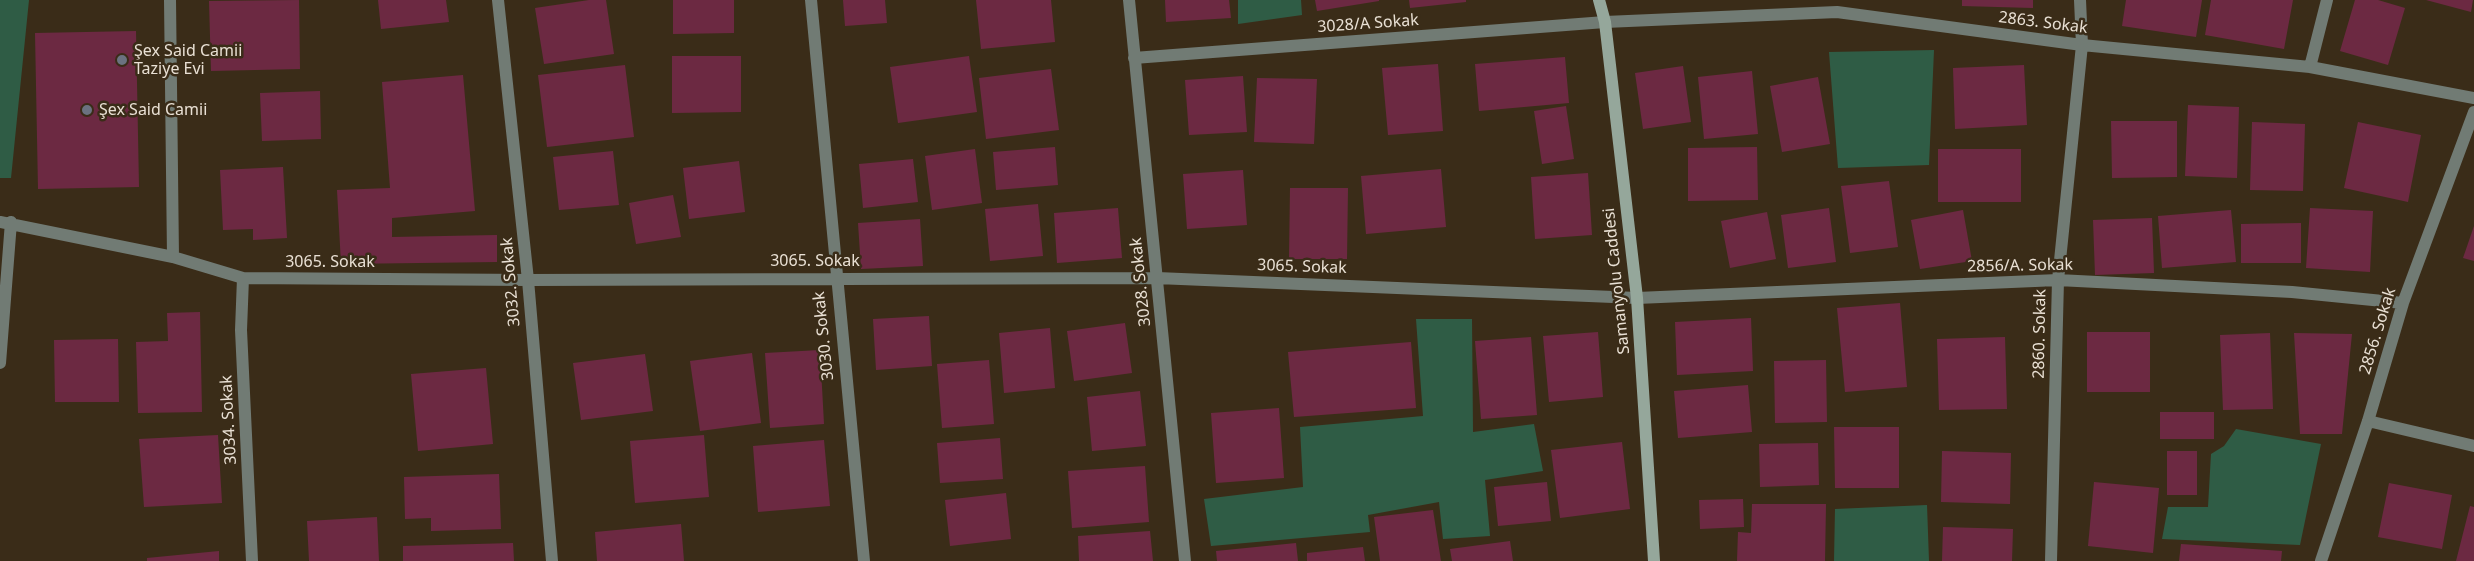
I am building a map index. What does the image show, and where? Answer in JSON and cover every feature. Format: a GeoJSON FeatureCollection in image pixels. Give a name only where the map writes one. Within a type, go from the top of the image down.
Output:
{"type":"FeatureCollection","features":[{"type":"Feature","properties":{"kind":"street"},"geometry":{"type":"LineString","coordinates":[[170,0],[173,257]]}},
{"type":"Feature","properties":{"kind":"street","name":"3032. Sokak"},"geometry":{"type":"LineString","coordinates":[[498,0],[528,280],[552,561]]}},
{"type":"Feature","properties":{"kind":"street","name":"3030. Sokak"},"geometry":{"type":"LineString","coordinates":[[810,0],[864,561]]}},
{"type":"Feature","properties":{"kind":"street","name":"3028. Sokak"},"geometry":{"type":"LineString","coordinates":[[1129,0],[1185,561]]}},
{"type":"Feature","properties":{"kind":"street","name":"Samanyolu Caddesi"},"geometry":{"type":"LineString","coordinates":[[1599,0],[1605,22],[1637,298],[1654,561]]}},
{"type":"Feature","properties":{"kind":"street","name":"2860. Sokak"},"geometry":{"type":"LineString","coordinates":[[2051,561],[2058,280],[2082,45],[2080,0]]}},
{"type":"Feature","properties":{"kind":"street"},"geometry":{"type":"LineString","coordinates":[[2310,68],[2327,0]]}},
{"type":"Feature","properties":{"kind":"street","name":"2863. Sokak"},"geometry":{"type":"LineString","coordinates":[[1605,22],[1837,12],[2082,45],[2310,68],[2474,98]]}},
{"type":"Feature","properties":{"kind":"street","name":"3028/A Sokak"},"geometry":{"type":"LineString","coordinates":[[1134,58],[1605,22]]}},
{"type":"Feature","properties":{"kind":"street","name":"2856. Sokak"},"geometry":{"type":"LineString","coordinates":[[2321,561],[2368,421],[2403,303],[2474,112]]}},
{"type":"Feature","properties":{"kind":"street"},"geometry":{"type":"LineString","coordinates":[[0,363],[5,222]]}},
{"type":"Feature","properties":{"kind":"street","name":"3065. Sokak"},"geometry":{"type":"LineString","coordinates":[[5,222],[173,257],[243,278],[528,280],[1157,278],[1637,298]]}},
{"type":"Feature","properties":{"kind":"street","name":"3034. Sokak"},"geometry":{"type":"LineString","coordinates":[[243,278],[241,330],[252,561]]}},
{"type":"Feature","properties":{"kind":"street","name":"2856/A. Sokak"},"geometry":{"type":"LineString","coordinates":[[1637,298],[2058,280],[2292,292],[2403,303]]}},
{"type":"Feature","properties":{"kind":"street"},"geometry":{"type":"LineString","coordinates":[[2368,421],[2474,446]]}},
{"type":"Feature","properties":{"kind":"green space"},"geometry":{"type":"Polygon","coordinates":[[[0,0],[29,0],[11,178],[0,178],[0,0]]]}},
{"type":"Feature","properties":{"kind":"green space"},"geometry":{"type":"Polygon","coordinates":[[[1238,0],[1301,0],[1302,15],[1238,24],[1238,0]]]}},
{"type":"Feature","properties":{"kind":"green space"},"geometry":{"type":"Polygon","coordinates":[[[1934,50],[1929,165],[1838,168],[1829,52],[1934,50]]]}},
{"type":"Feature","properties":{"kind":"green space"},"geometry":{"type":"Polygon","coordinates":[[[1416,319],[1472,319],[1473,432],[1534,424],[1543,471],[1485,480],[1490,536],[1443,539],[1439,502],[1368,515],[1370,532],[1211,546],[1204,499],[1303,487],[1300,427],[1423,416],[1416,319]]]}},
{"type":"Feature","properties":{"kind":"green space"},"geometry":{"type":"Polygon","coordinates":[[[2236,429],[2321,444],[2300,545],[2162,539],[2168,507],[2208,507],[2211,454],[2224,446],[2236,429]]]}},
{"type":"Feature","properties":{"kind":"green space"},"geometry":{"type":"Polygon","coordinates":[[[1927,505],[1929,561],[1834,561],[1835,509],[1927,505]]]}},
{"type":"Feature","properties":{"kind":"building"},"geometry":{"type":"Polygon","coordinates":[[[299,0],[300,69],[211,71],[209,1],[299,0]]]}},
{"type":"Feature","properties":{"kind":"building"},"geometry":{"type":"Polygon","coordinates":[[[378,0],[446,0],[449,22],[381,29],[378,0]]]}},
{"type":"Feature","properties":{"kind":"building"},"geometry":{"type":"Polygon","coordinates":[[[589,0],[606,0],[614,54],[544,64],[535,8],[589,0]]]}},
{"type":"Feature","properties":{"kind":"building"},"geometry":{"type":"Polygon","coordinates":[[[673,0],[734,0],[734,33],[673,34],[673,0]]]}},
{"type":"Feature","properties":{"kind":"building"},"geometry":{"type":"Polygon","coordinates":[[[843,0],[885,0],[887,23],[845,26],[843,0]]]}},
{"type":"Feature","properties":{"kind":"building"},"geometry":{"type":"Polygon","coordinates":[[[976,0],[1051,0],[1055,42],[981,49],[976,0]]]}},
{"type":"Feature","properties":{"kind":"building"},"geometry":{"type":"Polygon","coordinates":[[[1165,0],[1229,0],[1231,18],[1166,22],[1165,0]]]}},
{"type":"Feature","properties":{"kind":"building"},"geometry":{"type":"Polygon","coordinates":[[[1315,0],[1379,0],[1379,1],[1317,11],[1315,0]]]}},
{"type":"Feature","properties":{"kind":"building"},"geometry":{"type":"Polygon","coordinates":[[[1409,0],[1466,0],[1466,2],[1410,8],[1409,0]]]}},
{"type":"Feature","properties":{"kind":"building"},"geometry":{"type":"Polygon","coordinates":[[[1962,0],[2033,0],[2033,8],[1962,6],[1962,0]]]}},
{"type":"Feature","properties":{"kind":"building"},"geometry":{"type":"Polygon","coordinates":[[[2126,0],[2202,0],[2196,37],[2122,26],[2126,0]]]}},
{"type":"Feature","properties":{"kind":"building"},"geometry":{"type":"Polygon","coordinates":[[[2211,0],[2293,0],[2284,49],[2205,35],[2211,0]]]}},
{"type":"Feature","properties":{"kind":"building"},"geometry":{"type":"Polygon","coordinates":[[[2355,0],[2378,0],[2405,8],[2388,65],[2340,51],[2355,0]]]}},
{"type":"Feature","properties":{"kind":"building"},"geometry":{"type":"Polygon","coordinates":[[[2426,0],[2473,0],[2471,12],[2426,0]]]}},
{"type":"Feature","properties":{"kind":"building","name":"Şex Said Camii"},"geometry":{"type":"Polygon","coordinates":[[[136,31],[139,187],[38,189],[35,33],[136,31]]]}},
{"type":"Feature","properties":{"kind":"building"},"geometry":{"type":"Polygon","coordinates":[[[672,56],[741,56],[741,112],[672,113],[672,56]]]}},
{"type":"Feature","properties":{"kind":"building"},"geometry":{"type":"Polygon","coordinates":[[[969,56],[977,112],[898,123],[890,67],[969,56]]]}},
{"type":"Feature","properties":{"kind":"building"},"geometry":{"type":"Polygon","coordinates":[[[1565,57],[1569,103],[1479,111],[1475,64],[1565,57]]]}},
{"type":"Feature","properties":{"kind":"building"},"geometry":{"type":"Polygon","coordinates":[[[1438,64],[1443,131],[1388,135],[1382,68],[1438,64]]]}},
{"type":"Feature","properties":{"kind":"building"},"geometry":{"type":"Polygon","coordinates":[[[625,65],[634,137],[547,147],[538,75],[625,65]]]}},
{"type":"Feature","properties":{"kind":"building"},"geometry":{"type":"Polygon","coordinates":[[[2024,65],[2027,125],[1955,129],[1953,68],[2024,65]]]}},
{"type":"Feature","properties":{"kind":"building"},"geometry":{"type":"Polygon","coordinates":[[[1683,66],[1691,122],[1643,129],[1635,73],[1683,66]]]}},
{"type":"Feature","properties":{"kind":"building"},"geometry":{"type":"Polygon","coordinates":[[[1051,69],[1059,130],[986,139],[979,78],[1051,69]]]}},
{"type":"Feature","properties":{"kind":"building"},"geometry":{"type":"Polygon","coordinates":[[[1752,71],[1758,134],[1704,139],[1698,77],[1752,71]]]}},
{"type":"Feature","properties":{"kind":"building"},"geometry":{"type":"Polygon","coordinates":[[[463,75],[475,211],[392,218],[392,237],[497,235],[497,262],[341,264],[337,190],[390,188],[382,82],[463,75]]]}},
{"type":"Feature","properties":{"kind":"building"},"geometry":{"type":"Polygon","coordinates":[[[1243,76],[1247,132],[1189,135],[1185,80],[1243,76]]]}},
{"type":"Feature","properties":{"kind":"building"},"geometry":{"type":"Polygon","coordinates":[[[1818,77],[1830,144],[1782,152],[1770,86],[1818,77]]]}},
{"type":"Feature","properties":{"kind":"building"},"geometry":{"type":"Polygon","coordinates":[[[1257,78],[1317,79],[1314,144],[1254,142],[1257,78]]]}},
{"type":"Feature","properties":{"kind":"building"},"geometry":{"type":"Polygon","coordinates":[[[320,91],[321,139],[262,141],[260,93],[320,91]]]}},
{"type":"Feature","properties":{"kind":"building"},"geometry":{"type":"Polygon","coordinates":[[[2188,105],[2239,107],[2237,178],[2185,176],[2188,105]]]}},
{"type":"Feature","properties":{"kind":"building"},"geometry":{"type":"Polygon","coordinates":[[[1566,106],[1574,159],[1542,164],[1534,111],[1566,106]]]}},
{"type":"Feature","properties":{"kind":"building"},"geometry":{"type":"Polygon","coordinates":[[[2111,121],[2177,121],[2177,177],[2112,178],[2111,121]]]}},
{"type":"Feature","properties":{"kind":"building"},"geometry":{"type":"Polygon","coordinates":[[[2252,122],[2305,124],[2303,191],[2250,190],[2252,122]]]}},
{"type":"Feature","properties":{"kind":"building"},"geometry":{"type":"Polygon","coordinates":[[[2358,122],[2421,135],[2408,202],[2344,188],[2358,122]]]}},
{"type":"Feature","properties":{"kind":"building"},"geometry":{"type":"Polygon","coordinates":[[[1055,147],[1058,185],[996,190],[993,152],[1055,147]]]}},
{"type":"Feature","properties":{"kind":"building"},"geometry":{"type":"Polygon","coordinates":[[[1757,147],[1758,200],[1688,201],[1688,148],[1757,147]]]}},
{"type":"Feature","properties":{"kind":"building"},"geometry":{"type":"Polygon","coordinates":[[[975,149],[982,203],[932,210],[925,156],[975,149]]]}},
{"type":"Feature","properties":{"kind":"building"},"geometry":{"type":"Polygon","coordinates":[[[1938,149],[2021,149],[2021,202],[1938,202],[1938,149]]]}},
{"type":"Feature","properties":{"kind":"building"},"geometry":{"type":"Polygon","coordinates":[[[613,151],[619,205],[559,210],[553,157],[613,151]]]}},
{"type":"Feature","properties":{"kind":"building"},"geometry":{"type":"Polygon","coordinates":[[[913,159],[918,202],[863,208],[859,164],[913,159]]]}},
{"type":"Feature","properties":{"kind":"building"},"geometry":{"type":"Polygon","coordinates":[[[739,161],[745,212],[689,219],[683,168],[739,161]]]}},
{"type":"Feature","properties":{"kind":"building"},"geometry":{"type":"Polygon","coordinates":[[[283,167],[287,238],[253,240],[253,229],[223,230],[220,170],[283,167]]]}},
{"type":"Feature","properties":{"kind":"building"},"geometry":{"type":"Polygon","coordinates":[[[1441,169],[1446,227],[1366,234],[1361,176],[1441,169]]]}},
{"type":"Feature","properties":{"kind":"building"},"geometry":{"type":"Polygon","coordinates":[[[1243,170],[1247,225],[1187,229],[1183,174],[1243,170]]]}},
{"type":"Feature","properties":{"kind":"building"},"geometry":{"type":"Polygon","coordinates":[[[1588,173],[1592,235],[1535,239],[1531,177],[1588,173]]]}},
{"type":"Feature","properties":{"kind":"building"},"geometry":{"type":"Polygon","coordinates":[[[1889,181],[1898,247],[1850,253],[1841,186],[1889,181]]]}},
{"type":"Feature","properties":{"kind":"building"},"geometry":{"type":"Polygon","coordinates":[[[1290,188],[1348,188],[1347,259],[1289,259],[1290,188]]]}},
{"type":"Feature","properties":{"kind":"building"},"geometry":{"type":"Polygon","coordinates":[[[673,195],[681,237],[636,244],[629,203],[673,195]]]}},
{"type":"Feature","properties":{"kind":"building"},"geometry":{"type":"Polygon","coordinates":[[[1038,204],[1043,256],[990,261],[985,209],[1038,204]]]}},
{"type":"Feature","properties":{"kind":"building"},"geometry":{"type":"Polygon","coordinates":[[[1118,208],[1122,258],[1057,263],[1054,213],[1118,208]]]}},
{"type":"Feature","properties":{"kind":"building"},"geometry":{"type":"Polygon","coordinates":[[[1829,208],[1836,262],[1788,268],[1781,215],[1829,208]]]}},
{"type":"Feature","properties":{"kind":"building"},"geometry":{"type":"Polygon","coordinates":[[[2310,208],[2373,211],[2370,272],[2306,268],[2310,208]]]}},
{"type":"Feature","properties":{"kind":"building"},"geometry":{"type":"Polygon","coordinates":[[[1963,210],[1972,261],[1920,269],[1911,220],[1963,210]]]}},
{"type":"Feature","properties":{"kind":"building"},"geometry":{"type":"Polygon","coordinates":[[[2231,210],[2236,262],[2162,268],[2158,216],[2231,210]]]}},
{"type":"Feature","properties":{"kind":"building"},"geometry":{"type":"Polygon","coordinates":[[[1767,212],[1776,259],[1730,268],[1721,221],[1767,212]]]}},
{"type":"Feature","properties":{"kind":"building"},"geometry":{"type":"Polygon","coordinates":[[[2152,218],[2154,273],[2095,275],[2093,220],[2152,218]]]}},
{"type":"Feature","properties":{"kind":"building"},"geometry":{"type":"Polygon","coordinates":[[[920,219],[923,266],[861,269],[858,223],[920,219]]]}},
{"type":"Feature","properties":{"kind":"building"},"geometry":{"type":"Polygon","coordinates":[[[2301,223],[2301,263],[2241,263],[2241,224],[2301,223]]]}},
{"type":"Feature","properties":{"kind":"building"},"geometry":{"type":"Polygon","coordinates":[[[2474,226],[2474,261],[2463,258],[2474,226]]]}},
{"type":"Feature","properties":{"kind":"building"},"geometry":{"type":"Polygon","coordinates":[[[1900,303],[1907,387],[1845,392],[1837,308],[1900,303]]]}},
{"type":"Feature","properties":{"kind":"building"},"geometry":{"type":"Polygon","coordinates":[[[200,312],[202,412],[138,413],[136,342],[168,341],[167,313],[200,312]]]}},
{"type":"Feature","properties":{"kind":"building"},"geometry":{"type":"Polygon","coordinates":[[[929,316],[932,366],[876,370],[873,319],[929,316]]]}},
{"type":"Feature","properties":{"kind":"building"},"geometry":{"type":"Polygon","coordinates":[[[1751,318],[1753,371],[1677,375],[1675,322],[1751,318]]]}},
{"type":"Feature","properties":{"kind":"building"},"geometry":{"type":"Polygon","coordinates":[[[1125,323],[1132,373],[1074,381],[1067,331],[1125,323]]]}},
{"type":"Feature","properties":{"kind":"building"},"geometry":{"type":"Polygon","coordinates":[[[1050,328],[1055,388],[1004,393],[999,333],[1050,328]]]}},
{"type":"Feature","properties":{"kind":"building"},"geometry":{"type":"Polygon","coordinates":[[[1598,332],[1603,397],[1549,402],[1543,336],[1598,332]]]}},
{"type":"Feature","properties":{"kind":"building"},"geometry":{"type":"Polygon","coordinates":[[[2087,332],[2150,332],[2150,392],[2087,392],[2087,332]]]}},
{"type":"Feature","properties":{"kind":"building"},"geometry":{"type":"Polygon","coordinates":[[[2270,333],[2273,409],[2223,410],[2220,335],[2270,333]]]}},
{"type":"Feature","properties":{"kind":"building"},"geometry":{"type":"Polygon","coordinates":[[[2294,333],[2352,334],[2342,434],[2300,434],[2294,333]]]}},
{"type":"Feature","properties":{"kind":"building"},"geometry":{"type":"Polygon","coordinates":[[[1531,337],[1537,415],[1481,419],[1475,341],[1531,337]]]}},
{"type":"Feature","properties":{"kind":"building"},"geometry":{"type":"Polygon","coordinates":[[[2005,337],[2007,409],[1939,410],[1937,339],[2005,337]]]}},
{"type":"Feature","properties":{"kind":"building"},"geometry":{"type":"Polygon","coordinates":[[[118,339],[119,402],[55,402],[54,340],[118,339]]]}},
{"type":"Feature","properties":{"kind":"building"},"geometry":{"type":"Polygon","coordinates":[[[1411,342],[1416,408],[1294,417],[1288,352],[1411,342]]]}},
{"type":"Feature","properties":{"kind":"building"},"geometry":{"type":"Polygon","coordinates":[[[820,350],[824,424],[770,428],[765,353],[820,350]]]}},
{"type":"Feature","properties":{"kind":"building"},"geometry":{"type":"Polygon","coordinates":[[[752,353],[761,423],[700,431],[690,361],[752,353]]]}},
{"type":"Feature","properties":{"kind":"building"},"geometry":{"type":"Polygon","coordinates":[[[645,354],[653,411],[581,420],[573,363],[645,354]]]}},
{"type":"Feature","properties":{"kind":"building"},"geometry":{"type":"Polygon","coordinates":[[[989,360],[994,424],[942,428],[937,364],[989,360]]]}},
{"type":"Feature","properties":{"kind":"building"},"geometry":{"type":"Polygon","coordinates":[[[1826,360],[1827,422],[1775,423],[1774,361],[1826,360]]]}},
{"type":"Feature","properties":{"kind":"building"},"geometry":{"type":"Polygon","coordinates":[[[486,368],[493,444],[418,451],[411,374],[486,368]]]}},
{"type":"Feature","properties":{"kind":"building"},"geometry":{"type":"Polygon","coordinates":[[[1748,385],[1752,432],[1678,438],[1674,391],[1748,385]]]}},
{"type":"Feature","properties":{"kind":"building"},"geometry":{"type":"Polygon","coordinates":[[[1140,391],[1146,446],[1092,451],[1087,397],[1140,391]]]}},
{"type":"Feature","properties":{"kind":"building"},"geometry":{"type":"Polygon","coordinates":[[[1279,408],[1284,478],[1216,483],[1211,413],[1279,408]]]}},
{"type":"Feature","properties":{"kind":"building"},"geometry":{"type":"Polygon","coordinates":[[[2160,412],[2214,412],[2214,439],[2160,439],[2160,412]]]}},
{"type":"Feature","properties":{"kind":"building"},"geometry":{"type":"Polygon","coordinates":[[[1834,427],[1899,427],[1899,488],[1835,488],[1834,427]]]}},
{"type":"Feature","properties":{"kind":"building"},"geometry":{"type":"Polygon","coordinates":[[[218,435],[222,503],[144,507],[139,439],[218,435]]]}},
{"type":"Feature","properties":{"kind":"building"},"geometry":{"type":"Polygon","coordinates":[[[704,435],[709,497],[635,503],[630,441],[704,435]]]}},
{"type":"Feature","properties":{"kind":"building"},"geometry":{"type":"Polygon","coordinates":[[[1000,438],[1003,479],[940,483],[937,443],[1000,438]]]}},
{"type":"Feature","properties":{"kind":"building"},"geometry":{"type":"Polygon","coordinates":[[[824,440],[830,506],[758,512],[753,446],[824,440]]]}},
{"type":"Feature","properties":{"kind":"building"},"geometry":{"type":"Polygon","coordinates":[[[1622,442],[1630,509],[1560,518],[1551,450],[1622,442]]]}},
{"type":"Feature","properties":{"kind":"building"},"geometry":{"type":"Polygon","coordinates":[[[1818,443],[1819,485],[1760,487],[1759,444],[1818,443]]]}},
{"type":"Feature","properties":{"kind":"building"},"geometry":{"type":"Polygon","coordinates":[[[1942,451],[2011,453],[2010,504],[1941,502],[1942,451]]]}},
{"type":"Feature","properties":{"kind":"building"},"geometry":{"type":"Polygon","coordinates":[[[2167,451],[2197,451],[2197,495],[2167,495],[2167,451]]]}},
{"type":"Feature","properties":{"kind":"building"},"geometry":{"type":"Polygon","coordinates":[[[1145,466],[1149,522],[1072,528],[1068,471],[1145,466]]]}},
{"type":"Feature","properties":{"kind":"building"},"geometry":{"type":"Polygon","coordinates":[[[499,474],[501,529],[431,531],[431,518],[405,519],[404,477],[499,474]]]}},
{"type":"Feature","properties":{"kind":"building"},"geometry":{"type":"Polygon","coordinates":[[[1547,482],[1551,521],[1498,526],[1494,487],[1547,482]]]}},
{"type":"Feature","properties":{"kind":"building"},"geometry":{"type":"Polygon","coordinates":[[[2094,482],[2159,488],[2153,553],[2088,546],[2094,482]]]}},
{"type":"Feature","properties":{"kind":"building"},"geometry":{"type":"Polygon","coordinates":[[[2389,483],[2452,495],[2442,549],[2378,537],[2389,483]]]}},
{"type":"Feature","properties":{"kind":"building"},"geometry":{"type":"Polygon","coordinates":[[[1006,493],[1011,539],[950,546],[945,500],[1006,493]]]}},
{"type":"Feature","properties":{"kind":"building"},"geometry":{"type":"Polygon","coordinates":[[[1743,499],[1744,527],[1700,529],[1699,500],[1743,499]]]}},
{"type":"Feature","properties":{"kind":"building"},"geometry":{"type":"Polygon","coordinates":[[[1752,504],[1826,504],[1825,561],[1737,561],[1738,532],[1751,533],[1752,504]]]}},
{"type":"Feature","properties":{"kind":"building"},"geometry":{"type":"Polygon","coordinates":[[[2470,506],[2474,507],[2474,561],[2456,561],[2470,506]]]}},
{"type":"Feature","properties":{"kind":"building"},"geometry":{"type":"Polygon","coordinates":[[[1433,510],[1441,561],[1380,561],[1374,517],[1433,510]]]}},
{"type":"Feature","properties":{"kind":"building"},"geometry":{"type":"Polygon","coordinates":[[[377,517],[379,561],[309,561],[307,521],[377,517]]]}},
{"type":"Feature","properties":{"kind":"building"},"geometry":{"type":"Polygon","coordinates":[[[681,524],[684,561],[597,561],[595,532],[681,524]]]}},
{"type":"Feature","properties":{"kind":"building"},"geometry":{"type":"Polygon","coordinates":[[[1943,527],[2013,529],[2012,561],[1942,561],[1943,527]]]}},
{"type":"Feature","properties":{"kind":"building"},"geometry":{"type":"Polygon","coordinates":[[[1150,531],[1153,561],[1079,561],[1078,536],[1150,531]]]}},
{"type":"Feature","properties":{"kind":"building"},"geometry":{"type":"Polygon","coordinates":[[[1510,541],[1513,561],[1452,561],[1450,549],[1510,541]]]}},
{"type":"Feature","properties":{"kind":"building"},"geometry":{"type":"Polygon","coordinates":[[[513,543],[514,561],[403,561],[403,546],[513,543]]]}},
{"type":"Feature","properties":{"kind":"building"},"geometry":{"type":"Polygon","coordinates":[[[1296,543],[1298,561],[1217,561],[1216,551],[1296,543]]]}},
{"type":"Feature","properties":{"kind":"building"},"geometry":{"type":"Polygon","coordinates":[[[2181,544],[2282,551],[2281,561],[2179,561],[2181,544]]]}},
{"type":"Feature","properties":{"kind":"building"},"geometry":{"type":"Polygon","coordinates":[[[1363,547],[1365,561],[1307,561],[1307,553],[1363,547]]]}},
{"type":"Feature","properties":{"kind":"building"},"geometry":{"type":"Polygon","coordinates":[[[219,551],[219,561],[147,561],[147,558],[219,551]]]}},
{"type":"Feature","properties":{"kind":"place","name":"Şex Said Camii Taziye Evi"},"geometry":{"type":"Point","coordinates":[122,60]}},
{"type":"Feature","properties":{"kind":"place","name":"Şex Said Camii"},"geometry":{"type":"Point","coordinates":[87,110]}}]}
